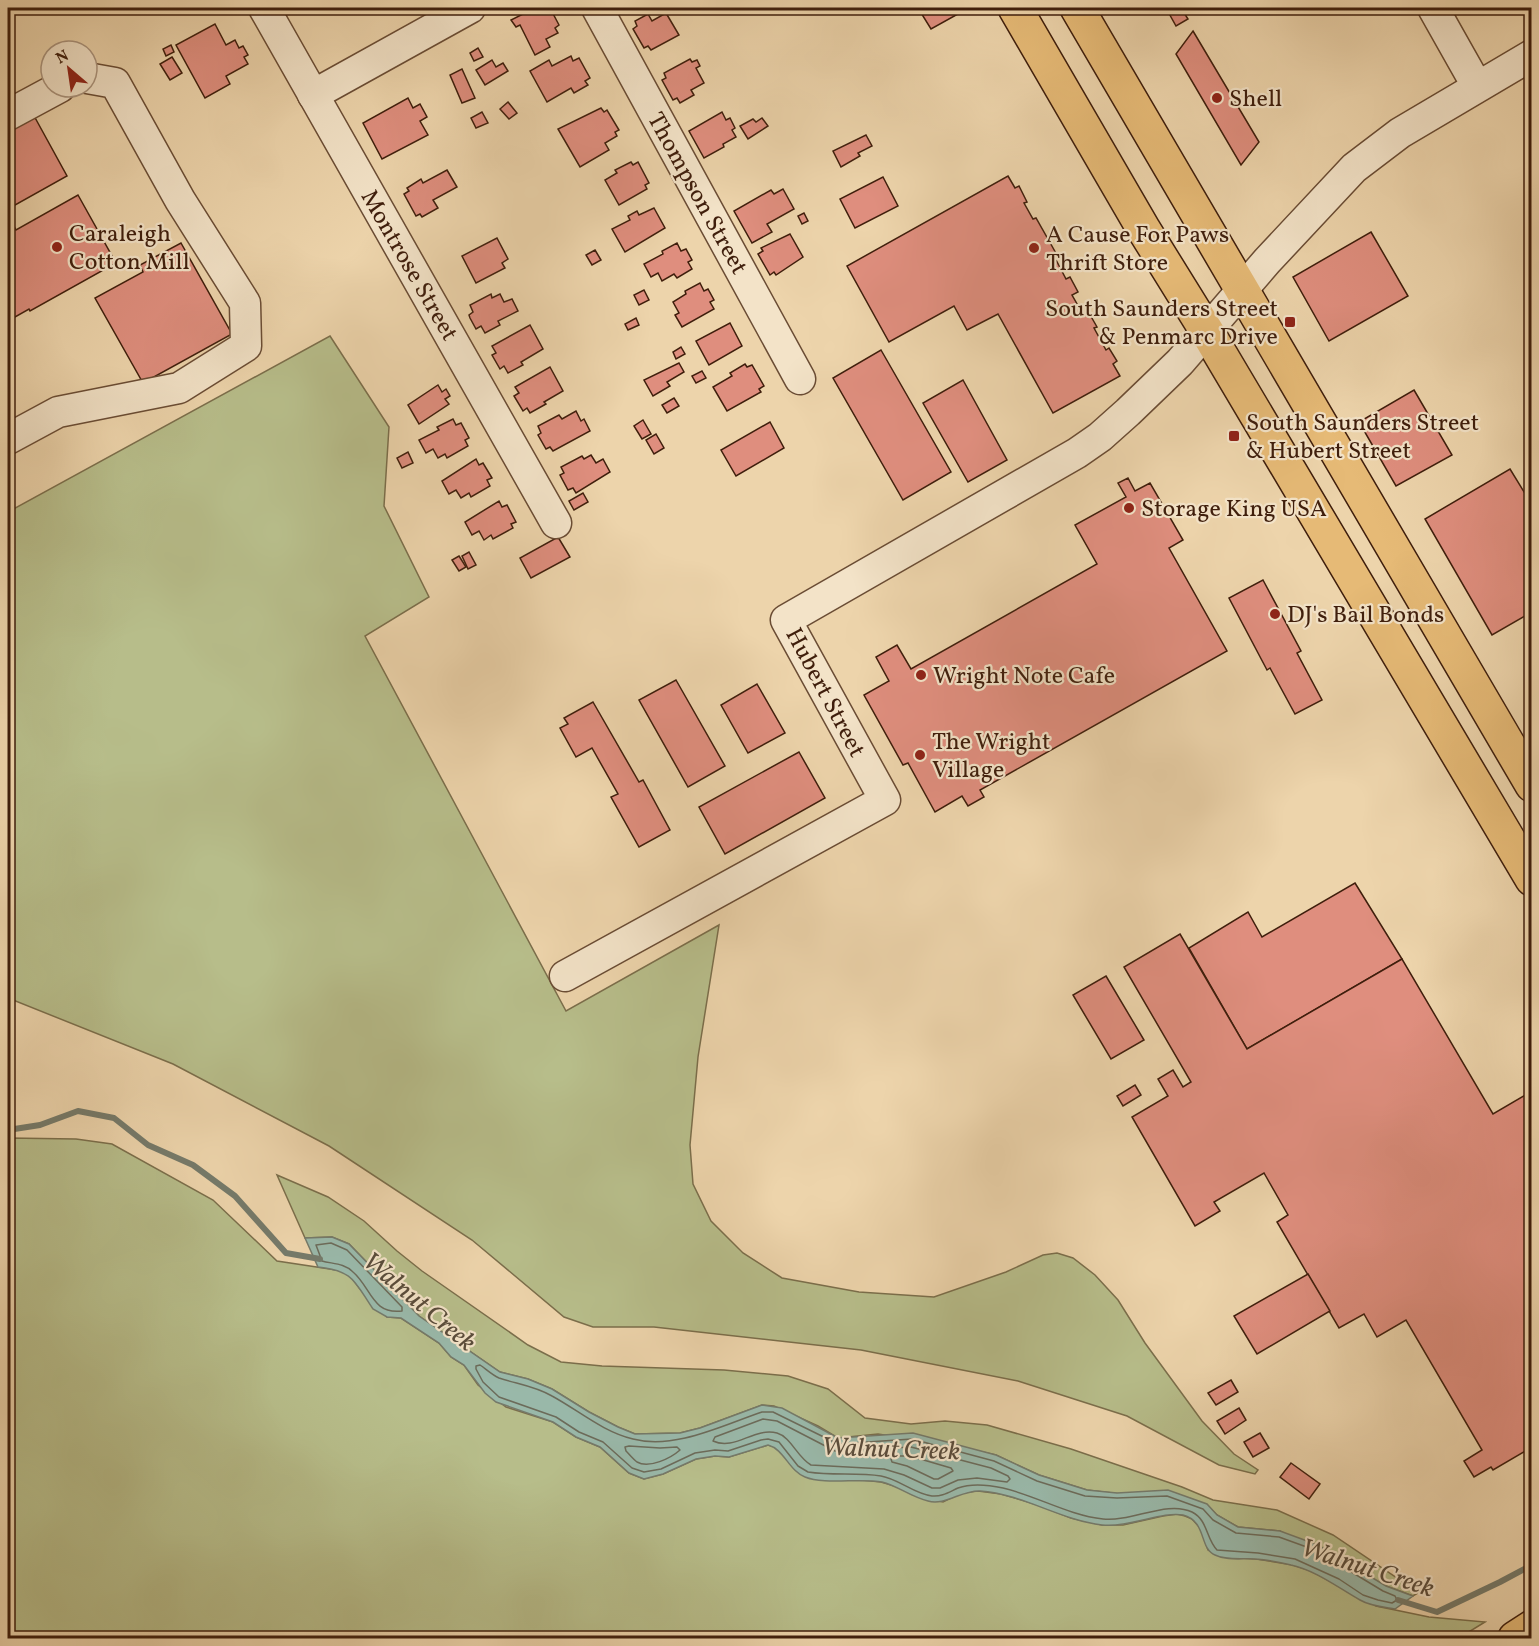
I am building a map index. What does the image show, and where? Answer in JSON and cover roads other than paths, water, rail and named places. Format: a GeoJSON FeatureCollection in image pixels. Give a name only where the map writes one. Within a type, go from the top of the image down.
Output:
{"type":"FeatureCollection","features":[{"type":"Feature","properties":{"kind":"main road"},"geometry":{"type":"LineString","coordinates":[[1015,8],[1144,230],[1206,330],[1532,879]]}},
{"type":"Feature","properties":{"kind":"main road"},"geometry":{"type":"LineString","coordinates":[[1077,8],[1532,785]]}},
{"type":"Feature","properties":{"kind":"main road"},"geometry":{"type":"LineString","coordinates":[[1515,1638],[1532,1627]]}},
{"type":"Feature","properties":{"kind":"street","name":"Montrose Street"},"geometry":{"type":"LineString","coordinates":[[264,8],[556,523]]}},
{"type":"Feature","properties":{"kind":"street"},"geometry":{"type":"LineString","coordinates":[[313,95],[470,8]]}},
{"type":"Feature","properties":{"kind":"street","name":"Thompson Street"},"geometry":{"type":"LineString","coordinates":[[597,8],[800,379]]}},
{"type":"Feature","properties":{"kind":"street"},"geometry":{"type":"LineString","coordinates":[[1433,8],[1477,86]]}},
{"type":"Feature","properties":{"kind":"street"},"geometry":{"type":"LineString","coordinates":[[1206,330],[1354,168],[1400,133],[1532,55]]}},
{"type":"Feature","properties":{"kind":"street"},"geometry":{"type":"LineString","coordinates":[[8,439],[58,412],[179,388],[246,346],[244,303],[180,200],[115,83],[99,80]]}},
{"type":"Feature","properties":{"kind":"street"},"geometry":{"type":"LineString","coordinates":[[8,115],[39,98]]}},
{"type":"Feature","properties":{"kind":"street","name":"Hubert Street"},"geometry":{"type":"LineString","coordinates":[[565,976],[885,800],[786,620],[1077,453],[1100,437],[1153,389],[1180,362],[1206,330]]}},
{"type":"Feature","properties":{"kind":"water"},"geometry":{"type":"Polygon","coordinates":[[[332,1237],[349,1244],[419,1316],[500,1372],[528,1379],[552,1389],[589,1412],[635,1434],[680,1433],[762,1405],[782,1408],[838,1438],[913,1433],[996,1455],[1039,1475],[1087,1490],[1117,1493],[1168,1490],[1207,1504],[1217,1515],[1238,1527],[1280,1531],[1318,1545],[1386,1586],[1413,1596],[1395,1609],[1377,1606],[1364,1602],[1318,1575],[1300,1568],[1255,1559],[1220,1557],[1210,1552],[1196,1523],[1183,1515],[1165,1515],[1123,1524],[1102,1525],[1071,1518],[996,1493],[973,1491],[947,1500],[928,1501],[882,1482],[822,1481],[805,1477],[799,1474],[774,1447],[768,1445],[729,1457],[715,1456],[696,1459],[663,1474],[644,1479],[629,1473],[600,1447],[576,1437],[553,1422],[496,1402],[485,1393],[464,1365],[451,1357],[439,1343],[401,1318],[387,1317],[373,1309],[357,1284],[346,1275],[339,1271],[318,1267],[305,1238],[332,1237]]]}},
{"type":"Feature","properties":{"kind":"waterway","name":"Walnut Creek"},"geometry":{"type":"LineString","coordinates":[[8,1130],[40,1125],[78,1111],[114,1118],[148,1145],[193,1165],[235,1196],[286,1253],[320,1259]]}},
{"type":"Feature","properties":{"kind":"waterway","name":"Walnut Creek"},"geometry":{"type":"LineString","coordinates":[[1398,1600],[1437,1612],[1532,1565]]}},
{"type":"Feature","properties":{"kind":"place","name":"Shell"},"geometry":{"type":"Point","coordinates":[1217,98]}},
{"type":"Feature","properties":{"kind":"place","name":"Caraleigh Cotton Mill"},"geometry":{"type":"Point","coordinates":[57,247]}},
{"type":"Feature","properties":{"kind":"place","name":"A Cause For Paws Thrift Store"},"geometry":{"type":"Point","coordinates":[1034,248]}},
{"type":"Feature","properties":{"kind":"place","name":"South Saunders Street & Penmarc Drive"},"geometry":{"type":"Point","coordinates":[1290,322]}},
{"type":"Feature","properties":{"kind":"place","name":"South Saunders Street & Hubert Street"},"geometry":{"type":"Point","coordinates":[1234,436]}},
{"type":"Feature","properties":{"kind":"place","name":"Storage King USA"},"geometry":{"type":"Point","coordinates":[1129,508]}},
{"type":"Feature","properties":{"kind":"place","name":"DJ's Bail Bonds"},"geometry":{"type":"Point","coordinates":[1275,614]}},
{"type":"Feature","properties":{"kind":"place","name":"Wright Note Cafe"},"geometry":{"type":"Point","coordinates":[921,675]}},
{"type":"Feature","properties":{"kind":"place","name":"The Wright Village"},"geometry":{"type":"Point","coordinates":[920,755]}}]}
